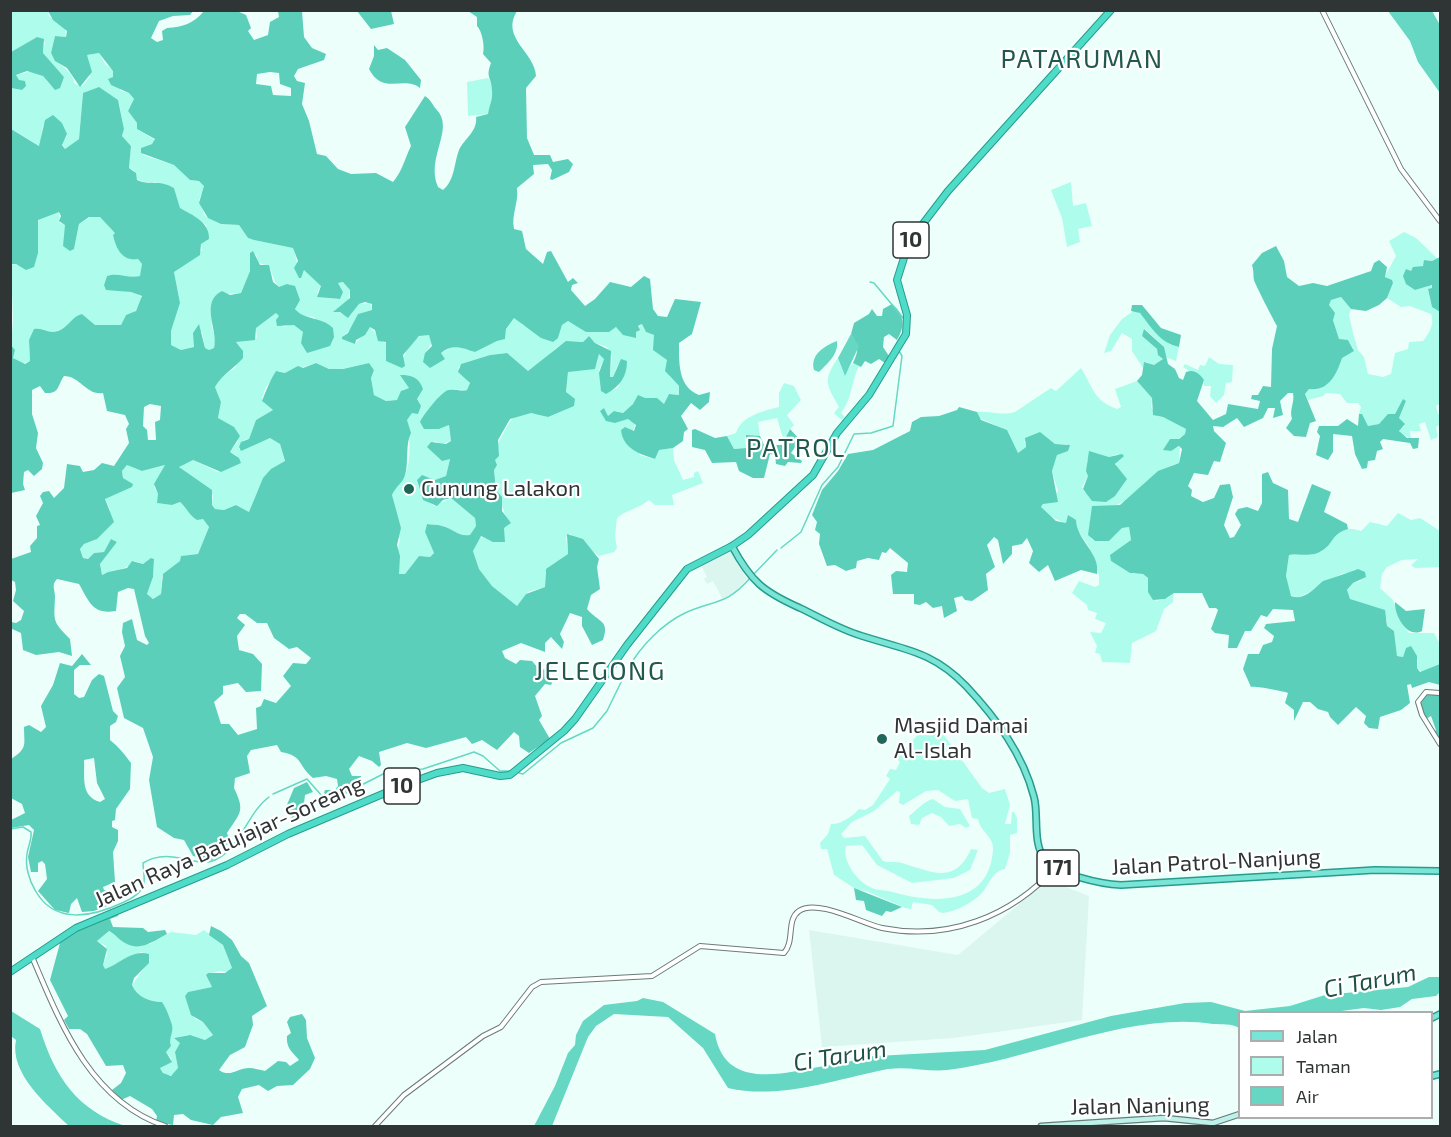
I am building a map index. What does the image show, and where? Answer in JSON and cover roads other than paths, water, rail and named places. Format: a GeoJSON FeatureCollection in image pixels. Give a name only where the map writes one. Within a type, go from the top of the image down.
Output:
{"type":"FeatureCollection","features":[{"type":"Feature","properties":{"kind":"highway","name":"Jalan Raya Batujajar-Soreang"},"geometry":{"type":"LineString","coordinates":[[10,972],[33,959],[76,928],[227,865],[288,834],[404,785],[437,773],[463,768],[503,776],[514,773],[575,719],[684,572],[699,561],[732,546],[760,526],[813,475],[837,433],[869,394],[905,336],[908,320],[897,280],[904,255],[913,236],[987,147],[1111,10]]}},
{"type":"Feature","properties":{"kind":"main road","name":"171"},"geometry":{"type":"LineString","coordinates":[[732,546],[751,578],[772,596],[828,624],[927,655],[951,672],[994,719],[1022,761],[1035,802],[1041,852],[1045,860],[1056,867]]}},
{"type":"Feature","properties":{"kind":"main road","name":"Jalan Patrol-Nanjung"},"geometry":{"type":"LineString","coordinates":[[1056,867],[1097,882],[1121,885],[1375,870],[1440,871]]}},
{"type":"Feature","properties":{"kind":"main road","name":"Jalan Nanjung"},"geometry":{"type":"LineString","coordinates":[[1041,1126],[1164,1118],[1213,1123],[1238,1114]]}},
{"type":"Feature","properties":{"kind":"street"},"geometry":{"type":"LineString","coordinates":[[1322,10],[1401,169],[1440,221]]}},
{"type":"Feature","properties":{"kind":"street"},"geometry":{"type":"LineString","coordinates":[[1440,693],[1426,692],[1418,702],[1422,715],[1440,744]]}},
{"type":"Feature","properties":{"kind":"street"},"geometry":{"type":"LineString","coordinates":[[375,1126],[387,1112],[419,1084],[483,1036],[501,1027],[532,987],[541,982],[652,976],[700,946],[784,953],[790,943],[793,918],[800,910],[807,909],[841,912],[879,927],[896,930],[933,932],[959,928],[1013,903],[1056,867]]}},
{"type":"Feature","properties":{"kind":"street"},"geometry":{"type":"LineString","coordinates":[[33,959],[54,1008],[87,1068],[119,1102],[165,1126]]}},
{"type":"Feature","properties":{"kind":"water"},"geometry":{"type":"Polygon","coordinates":[[[1388,11],[1432,11],[1440,25],[1440,93],[1418,62],[1410,41],[1388,11]]]}},
{"type":"Feature","properties":{"kind":"water"},"geometry":{"type":"Polygon","coordinates":[[[851,334],[859,346],[845,376],[838,358],[851,334]]]}},
{"type":"Feature","properties":{"kind":"water"},"geometry":{"type":"Polygon","coordinates":[[[837,341],[832,358],[819,372],[814,370],[816,356],[823,348],[837,341]]]}},
{"type":"Feature","properties":{"kind":"water"},"geometry":{"type":"Polygon","coordinates":[[[1429,977],[1440,977],[1440,992],[1436,996],[1412,999],[1400,1007],[1381,1010],[1364,1008],[1342,1011],[1245,1011],[1290,1006],[1325,995],[1408,987],[1429,977]]]}},
{"type":"Feature","properties":{"kind":"water"},"geometry":{"type":"Polygon","coordinates":[[[643,998],[663,1002],[715,1034],[721,1052],[731,1064],[743,1071],[775,1074],[842,1064],[859,1057],[985,1050],[1111,1016],[1185,1003],[1211,1002],[1245,1011],[1238,1011],[1238,1027],[1180,1022],[1147,1024],[1080,1038],[980,1065],[947,1070],[888,1069],[808,1087],[768,1092],[728,1088],[703,1048],[668,1017],[614,1014],[596,1026],[588,1037],[552,1126],[534,1126],[555,1086],[568,1053],[575,1045],[576,1035],[583,1021],[604,1005],[637,1001],[643,998]]]}},
{"type":"Feature","properties":{"kind":"water"},"geometry":{"type":"Polygon","coordinates":[[[11,1011],[40,1029],[53,1062],[70,1090],[94,1111],[125,1126],[69,1126],[50,1108],[24,1076],[18,1064],[15,1052],[16,1040],[11,1036],[11,1011]]]}},
{"type":"Feature","properties":{"kind":"waterway"},"geometry":{"type":"LineString","coordinates":[[870,282],[874,283],[904,319]]}},
{"type":"Feature","properties":{"kind":"waterway"},"geometry":{"type":"LineString","coordinates":[[894,348],[901,337]]}},
{"type":"Feature","properties":{"kind":"waterway"},"geometry":{"type":"LineString","coordinates":[[781,548],[801,532],[822,485],[838,467],[854,434],[871,433],[893,426],[902,356],[899,351]]}},
{"type":"Feature","properties":{"kind":"waterway"},"geometry":{"type":"LineString","coordinates":[[753,575],[777,550]]}},
{"type":"Feature","properties":{"kind":"waterway"},"geometry":{"type":"LineString","coordinates":[[629,667],[646,644],[668,623],[685,613],[727,598],[750,578]]}},
{"type":"Feature","properties":{"kind":"waterway"},"geometry":{"type":"LineString","coordinates":[[519,773],[523,774],[561,743],[593,728],[607,711],[626,672]]}},
{"type":"Feature","properties":{"kind":"waterway"},"geometry":{"type":"LineString","coordinates":[[273,794],[307,779],[322,796],[332,800],[391,770],[423,769],[474,752],[483,756],[500,771],[512,771]]}},
{"type":"Feature","properties":{"kind":"waterway"},"geometry":{"type":"LineString","coordinates":[[10,829],[23,827],[31,832],[27,868],[33,886],[43,901],[52,909],[63,913],[86,914],[110,908],[137,895],[144,883],[143,863],[153,858],[173,857],[207,862],[224,855],[238,839],[261,804],[269,797]]}},
{"type":"Feature","properties":{"kind":"place","name":"Gunung Lalakon"},"geometry":{"type":"Point","coordinates":[409,489]}},
{"type":"Feature","properties":{"kind":"place","name":"Masjid Damai Al-Islah"},"geometry":{"type":"Point","coordinates":[882,739]}},
{"type":"Feature","properties":{"kind":"district","name":"PATARUMAN"},"geometry":{"type":"Point","coordinates":[1082,59]}},
{"type":"Feature","properties":{"kind":"district","name":"PATROL"},"geometry":{"type":"Point","coordinates":[796,448]}},
{"type":"Feature","properties":{"kind":"district","name":"JELEGONG"},"geometry":{"type":"Point","coordinates":[600,671]}},
{"type":"Feature","properties":{"kind":"water label","name":"Ci Tarum"},"geometry":{"type":"Point","coordinates":[1370,981]}},
{"type":"Feature","properties":{"kind":"water label","name":"Ci Tarum"},"geometry":{"type":"Point","coordinates":[840,1056]}}]}
